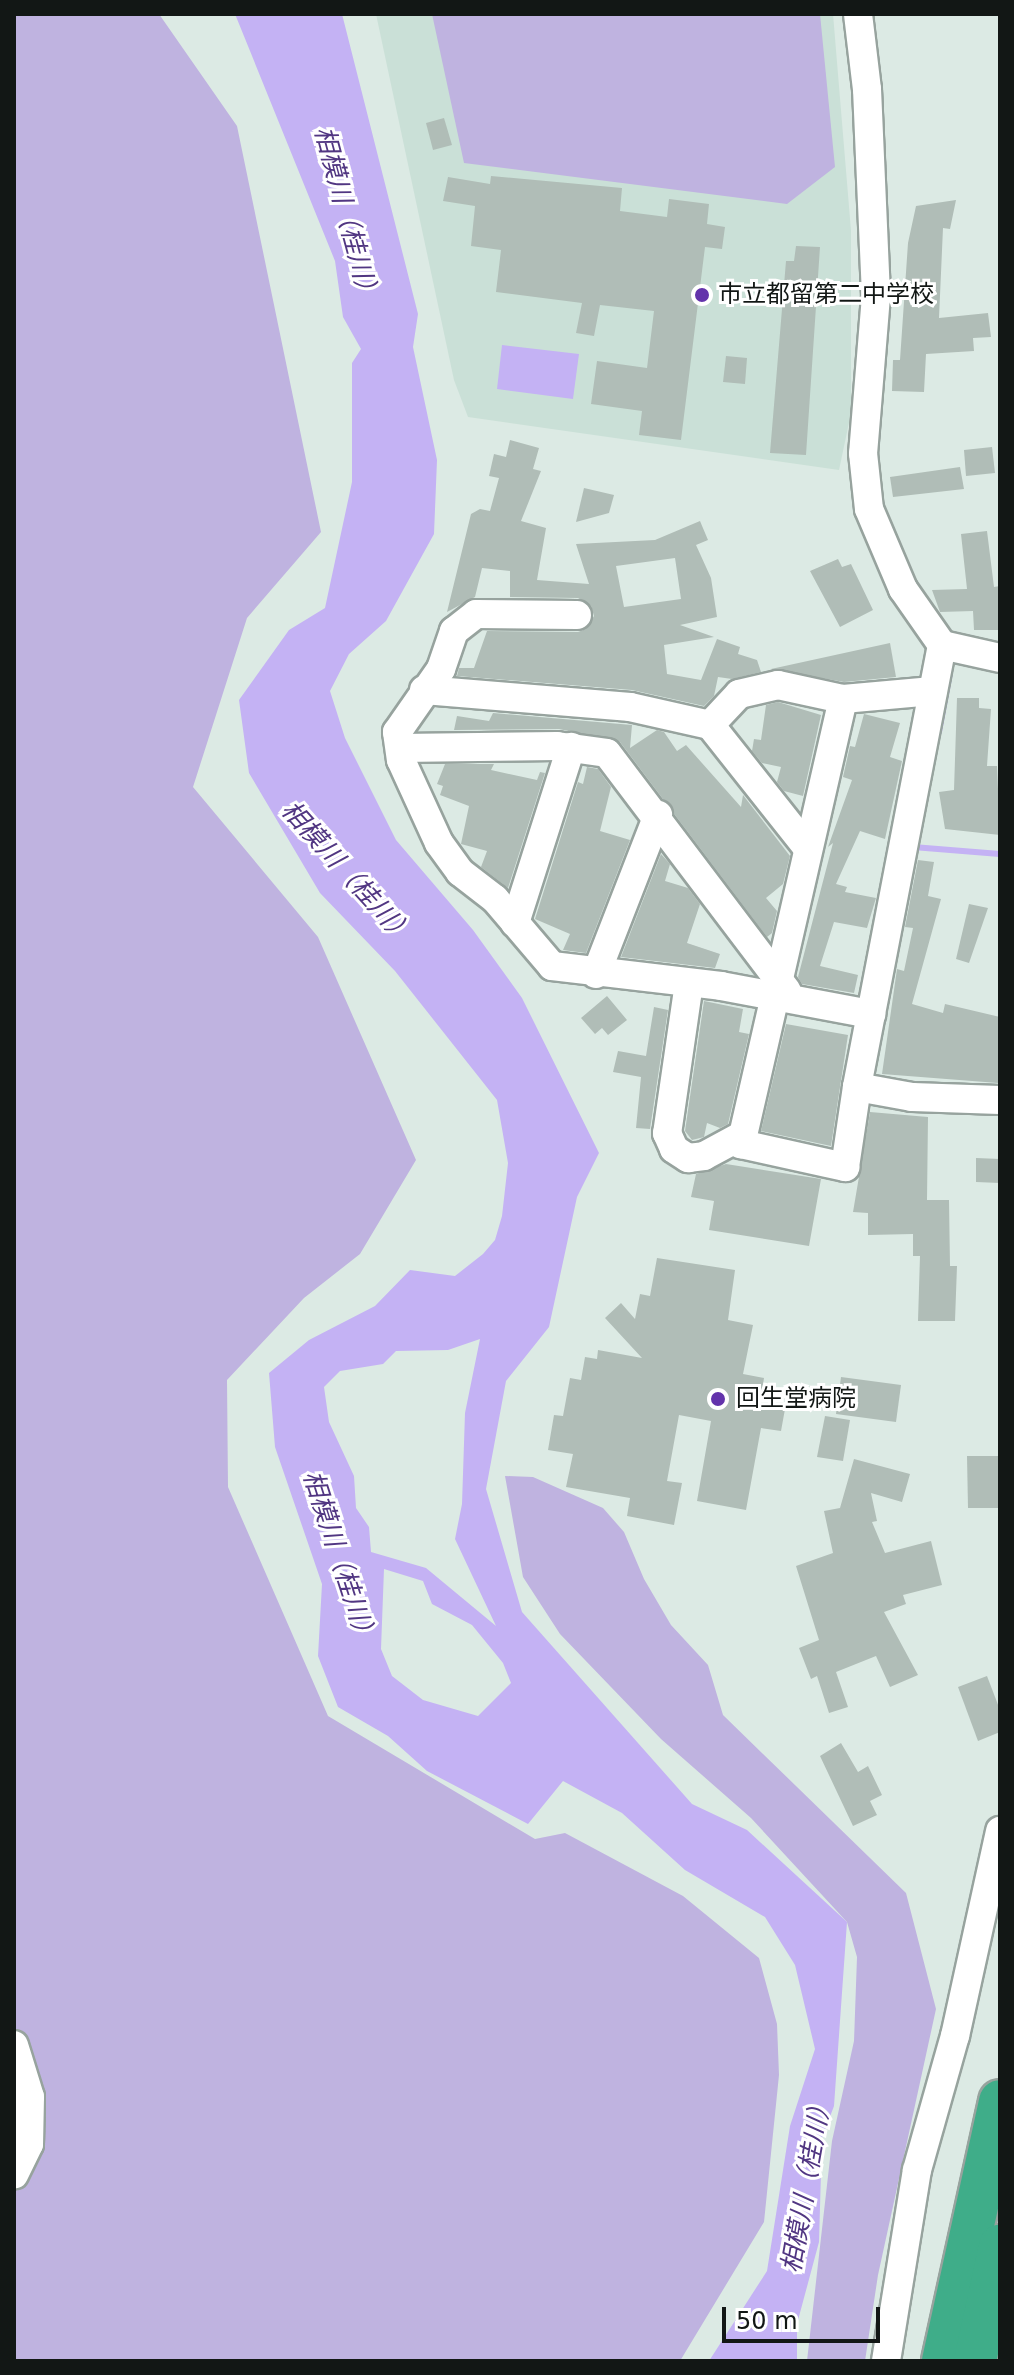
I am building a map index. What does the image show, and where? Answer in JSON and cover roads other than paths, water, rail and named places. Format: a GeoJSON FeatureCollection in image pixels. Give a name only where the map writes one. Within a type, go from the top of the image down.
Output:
{"type":"FeatureCollection","features":[{"type":"Feature","properties":{"kind":"highway"},"geometry":{"type":"LineString","coordinates":[[943,2361],[1000,2101]]}},
{"type":"Feature","properties":{"kind":"highway"},"geometry":{"type":"LineString","coordinates":[[975,2361],[1000,2246]]}},
{"type":"Feature","properties":{"kind":"street"},"geometry":{"type":"LineString","coordinates":[[858,14],[867,89],[876,296],[863,453],[869,509],[903,589],[942,645],[1000,658]]}},
{"type":"Feature","properties":{"kind":"street"},"geometry":{"type":"LineString","coordinates":[[577,615],[476,614],[454,631],[441,669],[397,732],[400,748],[439,843],[460,872],[515,923],[552,966],[596,974],[783,994],[871,1014]]}},
{"type":"Feature","properties":{"kind":"street"},"geometry":{"type":"LineString","coordinates":[[843,699],[806,846],[783,994],[741,1144],[845,1167],[857,1087],[942,645]]}},
{"type":"Feature","properties":{"kind":"street"},"geometry":{"type":"LineString","coordinates":[[710,725],[739,694],[778,685],[843,699],[933,691]]}},
{"type":"Feature","properties":{"kind":"street"},"geometry":{"type":"LineString","coordinates":[[424,690],[630,707],[710,725],[806,846]]}},
{"type":"Feature","properties":{"kind":"street"},"geometry":{"type":"LineString","coordinates":[[400,748],[571,747],[607,753],[658,815],[783,994]]}},
{"type":"Feature","properties":{"kind":"street"},"geometry":{"type":"LineString","coordinates":[[515,923],[571,747]]}},
{"type":"Feature","properties":{"kind":"street"},"geometry":{"type":"LineString","coordinates":[[596,974],[658,815]]}},
{"type":"Feature","properties":{"kind":"street"},"geometry":{"type":"LineString","coordinates":[[689,983],[667,1133],[674,1149],[688,1158],[704,1156],[743,1135]]}},
{"type":"Feature","properties":{"kind":"street"},"geometry":{"type":"LineString","coordinates":[[857,1087],[912,1097],[1000,1100]]}},
{"type":"Feature","properties":{"kind":"street"},"geometry":{"type":"LineString","coordinates":[[886,2361],[917,2170],[955,2036],[1000,1831]]}},
{"type":"Feature","properties":{"kind":"street"},"geometry":{"type":"LineString","coordinates":[[14,2045],[30,2097],[29,2144],[14,2175]]}},
{"type":"Feature","properties":{"kind":"water","name":"相模川（桂川）"},"geometry":{"type":"Polygon","coordinates":[[[235,14],[342,14],[418,314],[413,347],[437,460],[434,534],[386,621],[349,654],[330,691],[345,738],[396,840],[473,930],[522,998],[599,1153],[577,1197],[549,1327],[506,1381],[486,1489],[522,1612],[692,1804],[747,1830],[847,1922],[834,2106],[822,2138],[819,2242],[797,2324],[797,2361],[709,2361],[767,2271],[790,2126],[815,2049],[795,1965],[765,1917],[685,1870],[622,1813],[563,1781],[528,1824],[427,1771],[388,1736],[338,1707],[318,1656],[322,1584],[275,1447],[269,1373],[309,1340],[375,1306],[410,1270],[455,1276],[483,1254],[495,1240],[502,1216],[508,1163],[497,1100],[395,971],[320,893],[249,773],[239,700],[289,630],[325,608],[352,482],[352,363],[361,349],[343,317],[335,261],[235,14]],[[480,1339],[448,1350],[396,1351],[383,1364],[340,1371],[324,1387],[329,1422],[354,1476],[356,1508],[369,1527],[371,1552],[426,1568],[496,1626],[455,1539],[462,1504],[465,1413],[480,1339]],[[384,1569],[381,1649],[392,1676],[423,1700],[478,1716],[511,1683],[503,1663],[472,1625],[432,1604],[423,1581],[384,1569]]]}},
{"type":"Feature","properties":{"kind":"water"},"geometry":{"type":"Polygon","coordinates":[[[502,345],[579,354],[573,399],[497,389],[502,345]]]}},
{"type":"Feature","properties":{"kind":"waterway"},"geometry":{"type":"LineString","coordinates":[[939,732],[950,673]]}},
{"type":"Feature","properties":{"kind":"waterway"},"geometry":{"type":"LineString","coordinates":[[913,847],[1000,854]]}},
{"type":"Feature","properties":{"kind":"place","name":"市立都留第二中学校"},"geometry":{"type":"Point","coordinates":[702,295]}},
{"type":"Feature","properties":{"kind":"place","name":"回生堂病院"},"geometry":{"type":"Point","coordinates":[718,1399]}}]}
